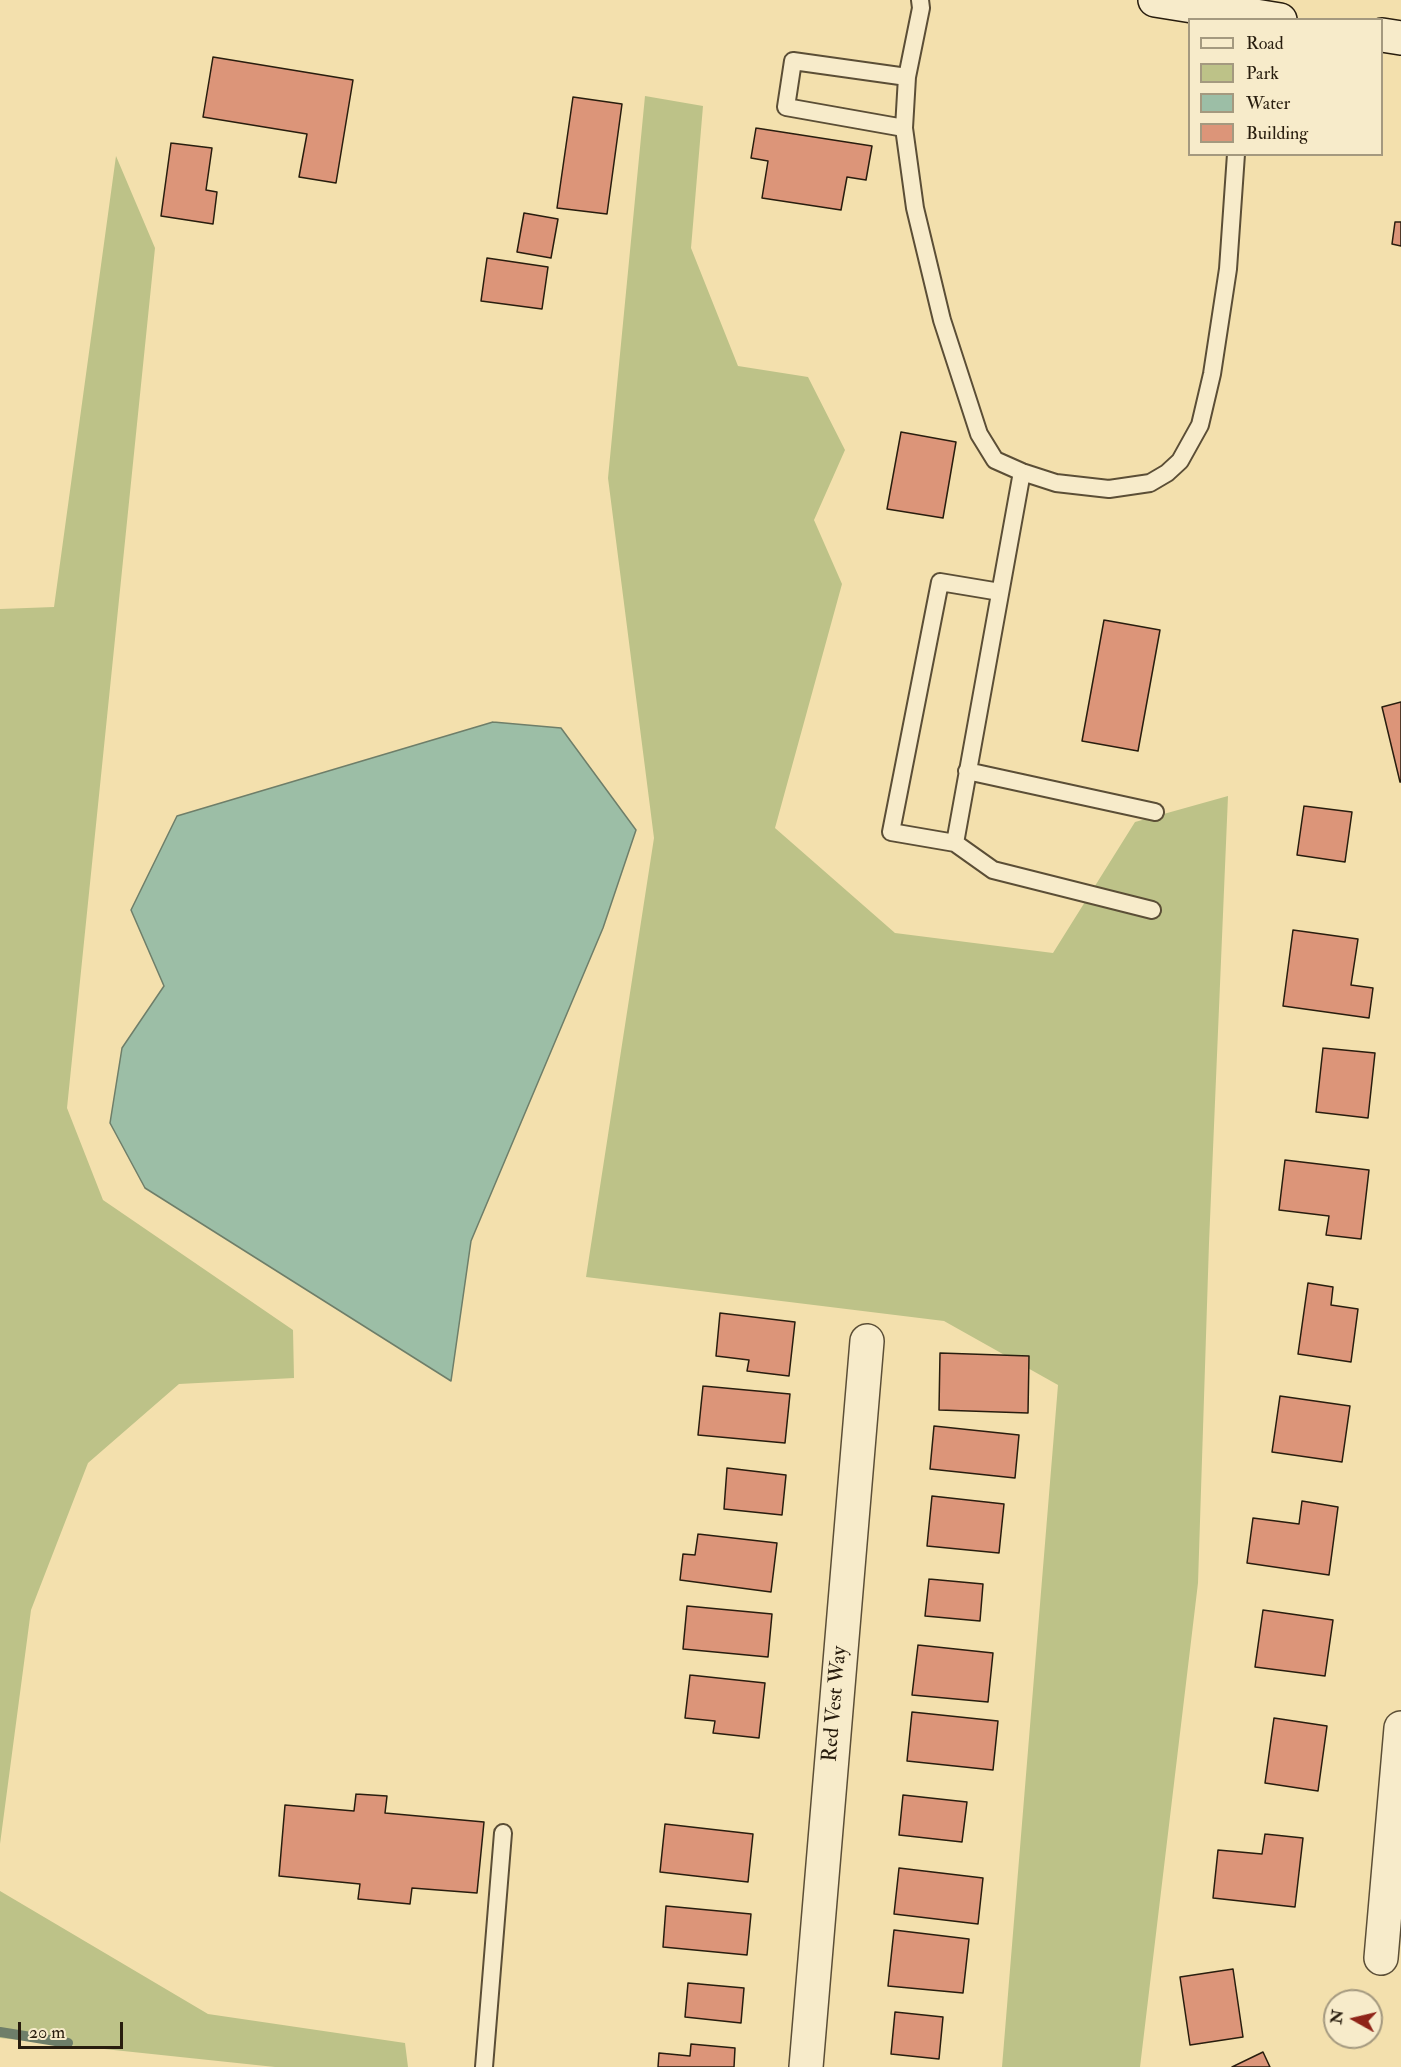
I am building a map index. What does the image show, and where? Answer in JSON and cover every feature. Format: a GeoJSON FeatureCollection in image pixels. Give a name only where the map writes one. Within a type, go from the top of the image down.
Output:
{"type":"FeatureCollection","features":[{"type":"Feature","properties":{"kind":"street"},"geometry":{"type":"LineString","coordinates":[[1155,0],[1267,18]]}},
{"type":"Feature","properties":{"kind":"street"},"geometry":{"type":"LineString","coordinates":[[1383,35],[1401,38]]}},
{"type":"Feature","properties":{"kind":"street","name":"Red Vest Way"},"geometry":{"type":"LineString","coordinates":[[806,2067],[867,1341]]}},
{"type":"Feature","properties":{"kind":"street"},"geometry":{"type":"LineString","coordinates":[[1381,1958],[1401,1728]]}},
{"type":"Feature","properties":{"kind":"lane"},"geometry":{"type":"LineString","coordinates":[[920,0],[921,8],[907,77],[904,128],[915,208],[942,320],[980,434],[995,460],[1056,483],[1109,489],[1150,483],[1180,462],[1200,425],[1212,374],[1228,270],[1236,156]]}},
{"type":"Feature","properties":{"kind":"lane"},"geometry":{"type":"LineString","coordinates":[[904,128],[786,107],[793,61],[907,77]]}},
{"type":"Feature","properties":{"kind":"lane"},"geometry":{"type":"LineString","coordinates":[[955,843],[1022,472]]}},
{"type":"Feature","properties":{"kind":"lane"},"geometry":{"type":"LineString","coordinates":[[1000,592],[940,582],[891,832],[955,843],[993,870],[1152,910]]}},
{"type":"Feature","properties":{"kind":"lane"},"geometry":{"type":"LineString","coordinates":[[967,771],[1155,812]]}},
{"type":"Feature","properties":{"kind":"lane"},"geometry":{"type":"LineString","coordinates":[[484,2067],[503,1833]]}},
{"type":"Feature","properties":{"kind":"green space"},"geometry":{"type":"Polygon","coordinates":[[[645,96],[703,106],[691,248],[738,366],[808,377],[845,450],[814,520],[842,584],[775,828],[895,933],[1053,953],[1135,822],[1228,796],[1209,1243],[1198,1583],[1140,2067],[1002,2067],[1058,1385],[944,1321],[586,1277],[654,838],[608,478],[645,96]]]}},
{"type":"Feature","properties":{"kind":"green space"},"geometry":{"type":"Polygon","coordinates":[[[116,156],[155,248],[67,1108],[103,1200],[293,1330],[294,1378],[179,1384],[88,1463],[31,1610],[0,1844],[0,609],[54,607],[116,156]]]}},
{"type":"Feature","properties":{"kind":"green space"},"geometry":{"type":"Polygon","coordinates":[[[0,1891],[208,2014],[405,2043],[408,2067],[275,2067],[0,2038],[0,1891]]]}},
{"type":"Feature","properties":{"kind":"water"},"geometry":{"type":"Polygon","coordinates":[[[493,722],[561,728],[636,830],[603,928],[471,1241],[451,1381],[145,1188],[110,1123],[122,1048],[164,986],[131,910],[177,816],[493,722]]]}},
{"type":"Feature","properties":{"kind":"building"},"geometry":{"type":"Polygon","coordinates":[[[213,57],[353,80],[336,183],[299,177],[307,134],[203,117],[213,57]]]}},
{"type":"Feature","properties":{"kind":"building"},"geometry":{"type":"Polygon","coordinates":[[[573,97],[622,104],[607,214],[557,208],[573,97]]]}},
{"type":"Feature","properties":{"kind":"building"},"geometry":{"type":"Polygon","coordinates":[[[756,128],[872,146],[866,180],[847,177],[841,210],[762,198],[768,161],[751,158],[756,128]]]}},
{"type":"Feature","properties":{"kind":"building"},"geometry":{"type":"Polygon","coordinates":[[[171,143],[212,148],[206,190],[217,192],[213,224],[161,216],[171,143]]]}},
{"type":"Feature","properties":{"kind":"building"},"geometry":{"type":"Polygon","coordinates":[[[524,213],[558,219],[551,258],[517,252],[524,213]]]}},
{"type":"Feature","properties":{"kind":"building"},"geometry":{"type":"Polygon","coordinates":[[[1395,222],[1401,222],[1401,246],[1392,244],[1395,222]]]}},
{"type":"Feature","properties":{"kind":"building"},"geometry":{"type":"Polygon","coordinates":[[[487,258],[548,267],[542,309],[481,301],[487,258]]]}},
{"type":"Feature","properties":{"kind":"building"},"geometry":{"type":"Polygon","coordinates":[[[901,432],[956,442],[943,518],[887,509],[901,432]]]}},
{"type":"Feature","properties":{"kind":"building"},"geometry":{"type":"Polygon","coordinates":[[[1104,620],[1160,630],[1138,751],[1082,741],[1104,620]]]}},
{"type":"Feature","properties":{"kind":"building"},"geometry":{"type":"Polygon","coordinates":[[[1401,702],[1401,782],[1400,782],[1382,707],[1401,702]]]}},
{"type":"Feature","properties":{"kind":"building"},"geometry":{"type":"Polygon","coordinates":[[[1304,806],[1352,812],[1345,862],[1297,855],[1304,806]]]}},
{"type":"Feature","properties":{"kind":"building"},"geometry":{"type":"Polygon","coordinates":[[[1293,930],[1358,939],[1351,985],[1373,988],[1369,1018],[1283,1006],[1293,930]]]}},
{"type":"Feature","properties":{"kind":"building"},"geometry":{"type":"Polygon","coordinates":[[[1323,1048],[1375,1053],[1368,1118],[1316,1112],[1323,1048]]]}},
{"type":"Feature","properties":{"kind":"building"},"geometry":{"type":"Polygon","coordinates":[[[1285,1160],[1369,1170],[1361,1239],[1326,1235],[1329,1216],[1279,1210],[1285,1160]]]}},
{"type":"Feature","properties":{"kind":"building"},"geometry":{"type":"Polygon","coordinates":[[[1308,1283],[1333,1287],[1331,1305],[1358,1309],[1351,1362],[1298,1354],[1308,1283]]]}},
{"type":"Feature","properties":{"kind":"building"},"geometry":{"type":"Polygon","coordinates":[[[720,1313],[795,1322],[789,1376],[747,1371],[749,1360],[716,1356],[720,1313]]]}},
{"type":"Feature","properties":{"kind":"building"},"geometry":{"type":"Polygon","coordinates":[[[940,1353],[1029,1356],[1028,1413],[939,1410],[940,1353]]]}},
{"type":"Feature","properties":{"kind":"building"},"geometry":{"type":"Polygon","coordinates":[[[703,1386],[790,1394],[785,1443],[698,1435],[703,1386]]]}},
{"type":"Feature","properties":{"kind":"building"},"geometry":{"type":"Polygon","coordinates":[[[1280,1396],[1350,1406],[1342,1462],[1272,1452],[1280,1396]]]}},
{"type":"Feature","properties":{"kind":"building"},"geometry":{"type":"Polygon","coordinates":[[[934,1426],[1019,1435],[1015,1478],[930,1469],[934,1426]]]}},
{"type":"Feature","properties":{"kind":"building"},"geometry":{"type":"Polygon","coordinates":[[[727,1468],[786,1475],[782,1515],[724,1509],[727,1468]]]}},
{"type":"Feature","properties":{"kind":"building"},"geometry":{"type":"Polygon","coordinates":[[[932,1496],[1004,1504],[999,1553],[927,1546],[932,1496]]]}},
{"type":"Feature","properties":{"kind":"building"},"geometry":{"type":"Polygon","coordinates":[[[1302,1501],[1338,1507],[1329,1575],[1247,1563],[1253,1518],[1299,1524],[1302,1501]]]}},
{"type":"Feature","properties":{"kind":"building"},"geometry":{"type":"Polygon","coordinates":[[[698,1534],[777,1543],[771,1592],[680,1580],[683,1554],[695,1555],[698,1534]]]}},
{"type":"Feature","properties":{"kind":"building"},"geometry":{"type":"Polygon","coordinates":[[[929,1579],[983,1584],[980,1621],[925,1616],[929,1579]]]}},
{"type":"Feature","properties":{"kind":"building"},"geometry":{"type":"Polygon","coordinates":[[[687,1606],[772,1614],[768,1657],[683,1649],[687,1606]]]}},
{"type":"Feature","properties":{"kind":"building"},"geometry":{"type":"Polygon","coordinates":[[[1263,1610],[1333,1620],[1325,1676],[1255,1667],[1263,1610]]]}},
{"type":"Feature","properties":{"kind":"building"},"geometry":{"type":"Polygon","coordinates":[[[918,1645],[993,1653],[988,1702],[912,1695],[918,1645]]]}},
{"type":"Feature","properties":{"kind":"building"},"geometry":{"type":"Polygon","coordinates":[[[690,1675],[765,1683],[759,1738],[713,1733],[715,1721],[685,1718],[690,1675]]]}},
{"type":"Feature","properties":{"kind":"building"},"geometry":{"type":"Polygon","coordinates":[[[912,1712],[998,1721],[993,1770],[907,1761],[912,1712]]]}},
{"type":"Feature","properties":{"kind":"building"},"geometry":{"type":"Polygon","coordinates":[[[1274,1718],[1327,1726],[1318,1791],[1265,1783],[1274,1718]]]}},
{"type":"Feature","properties":{"kind":"building"},"geometry":{"type":"Polygon","coordinates":[[[356,1794],[387,1796],[385,1813],[484,1822],[477,1893],[412,1888],[410,1904],[358,1899],[360,1884],[279,1876],[285,1805],[354,1811],[356,1794]]]}},
{"type":"Feature","properties":{"kind":"building"},"geometry":{"type":"Polygon","coordinates":[[[903,1795],[967,1802],[962,1842],[899,1835],[903,1795]]]}},
{"type":"Feature","properties":{"kind":"building"},"geometry":{"type":"Polygon","coordinates":[[[665,1824],[753,1834],[748,1882],[660,1872],[665,1824]]]}},
{"type":"Feature","properties":{"kind":"building"},"geometry":{"type":"Polygon","coordinates":[[[1265,1834],[1303,1838],[1295,1907],[1213,1898],[1218,1850],[1262,1854],[1265,1834]]]}},
{"type":"Feature","properties":{"kind":"building"},"geometry":{"type":"Polygon","coordinates":[[[899,1868],[983,1878],[978,1924],[894,1914],[899,1868]]]}},
{"type":"Feature","properties":{"kind":"building"},"geometry":{"type":"Polygon","coordinates":[[[666,1906],[751,1914],[747,1955],[663,1947],[666,1906]]]}},
{"type":"Feature","properties":{"kind":"building"},"geometry":{"type":"Polygon","coordinates":[[[894,1930],[969,1939],[963,1993],[888,1986],[894,1930]]]}},
{"type":"Feature","properties":{"kind":"building"},"geometry":{"type":"Polygon","coordinates":[[[1233,1969],[1243,2037],[1190,2045],[1180,1977],[1233,1969]]]}},
{"type":"Feature","properties":{"kind":"building"},"geometry":{"type":"Polygon","coordinates":[[[688,1983],[744,1988],[741,2023],[685,2017],[688,1983]]]}},
{"type":"Feature","properties":{"kind":"building"},"geometry":{"type":"Polygon","coordinates":[[[895,2012],[943,2017],[939,2059],[891,2054],[895,2012]]]}},
{"type":"Feature","properties":{"kind":"building"},"geometry":{"type":"Polygon","coordinates":[[[691,2044],[735,2048],[734,2067],[658,2067],[659,2053],[690,2056],[691,2044]]]}},
{"type":"Feature","properties":{"kind":"building"},"geometry":{"type":"Polygon","coordinates":[[[1263,2052],[1270,2067],[1232,2067],[1263,2052]]]}},
{"type":"Feature","properties":{"kind":"waterway"},"geometry":{"type":"LineString","coordinates":[[0,2032],[68,2043]]}}]}
